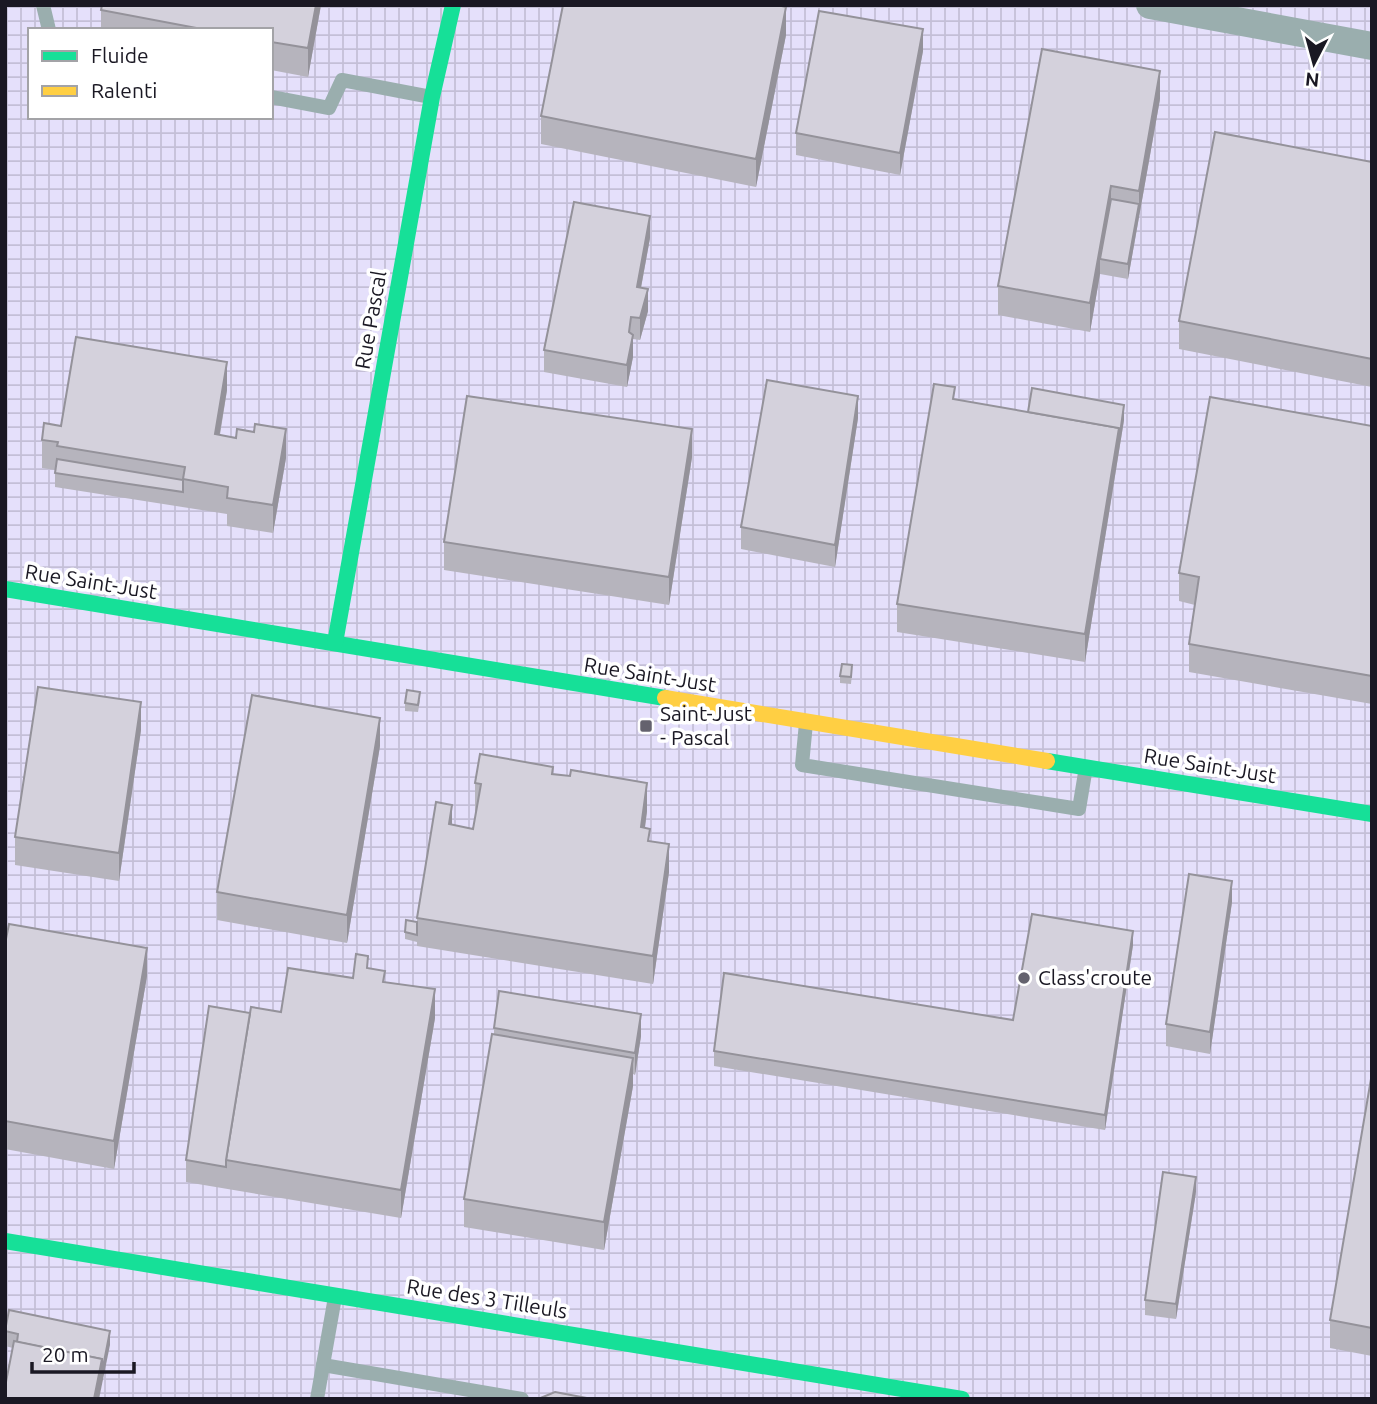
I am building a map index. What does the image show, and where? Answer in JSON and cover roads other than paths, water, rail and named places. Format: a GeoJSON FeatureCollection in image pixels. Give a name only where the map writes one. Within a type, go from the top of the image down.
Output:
{"type":"FeatureCollection","features":[{"type":"Feature","properties":{"kind":"street","name":"Rue Pascal"},"geometry":{"type":"LineString","coordinates":[[335,643],[432,97],[453,5]]}},
{"type":"Feature","properties":{"kind":"street"},"geometry":{"type":"LineString","coordinates":[[1150,5],[1372,46]]}},
{"type":"Feature","properties":{"kind":"street","name":"Rue Saint-Just"},"geometry":{"type":"LineString","coordinates":[[5,589],[1372,814]]}},
{"type":"Feature","properties":{"kind":"street","name":"Rue des 3 Tilleuls"},"geometry":{"type":"LineString","coordinates":[[5,1241],[962,1399]]}},
{"type":"Feature","properties":{"kind":"lane"},"geometry":{"type":"LineString","coordinates":[[43,5],[49,28]]}},
{"type":"Feature","properties":{"kind":"lane"},"geometry":{"type":"LineString","coordinates":[[273,97],[329,108],[342,80],[432,97]]}},
{"type":"Feature","properties":{"kind":"lane"},"geometry":{"type":"LineString","coordinates":[[806,722],[802,765],[1079,809],[1086,766]]}},
{"type":"Feature","properties":{"kind":"lane"},"geometry":{"type":"LineString","coordinates":[[317,1399],[335,1296]]}},
{"type":"Feature","properties":{"kind":"lane"},"geometry":{"type":"LineString","coordinates":[[323,1365],[522,1399]]}},
{"type":"Feature","properties":{"kind":"place","name":"Saint-Just - Pascal"},"geometry":{"type":"Point","coordinates":[646,726]}},
{"type":"Feature","properties":{"kind":"place","name":"Class'croute"},"geometry":{"type":"Point","coordinates":[1024,978]}}]}
